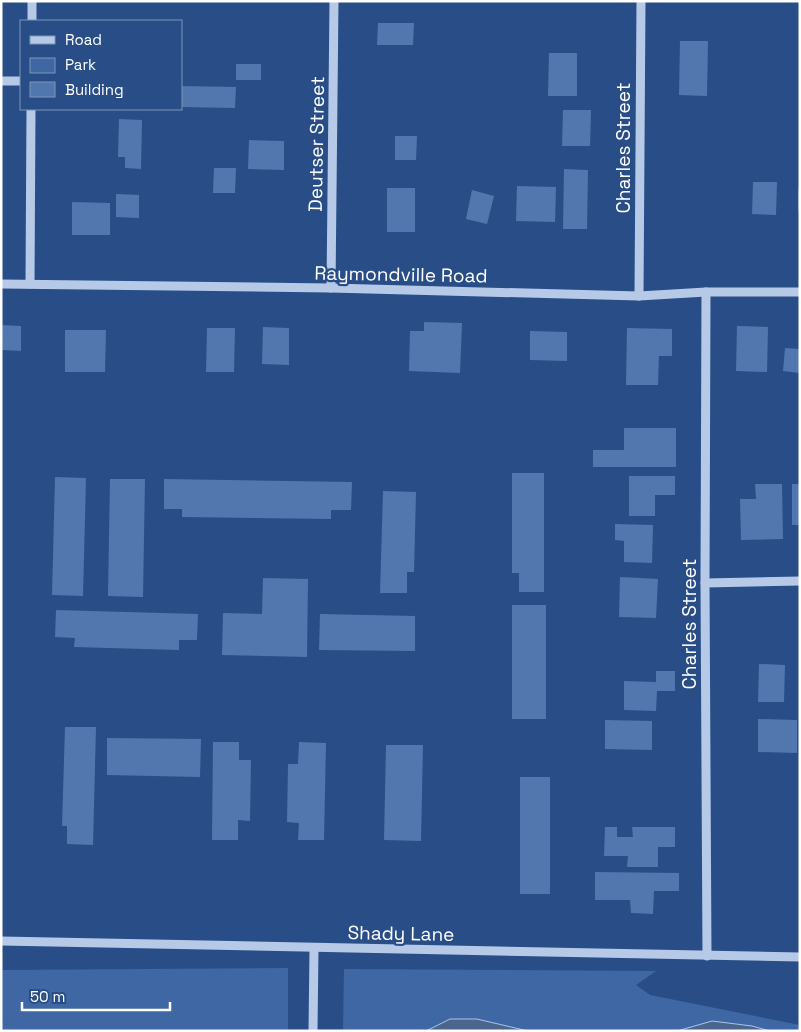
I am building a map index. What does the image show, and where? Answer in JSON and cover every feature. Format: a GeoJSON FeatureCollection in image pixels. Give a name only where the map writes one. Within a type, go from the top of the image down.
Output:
{"type":"FeatureCollection","features":[{"type":"Feature","properties":{"kind":"street"},"geometry":{"type":"LineString","coordinates":[[32,1],[32,20]]}},
{"type":"Feature","properties":{"kind":"street","name":"Deutser Street"},"geometry":{"type":"LineString","coordinates":[[331,288],[334,1]]}},
{"type":"Feature","properties":{"kind":"street","name":"Charles Street"},"geometry":{"type":"LineString","coordinates":[[639,296],[641,1]]}},
{"type":"Feature","properties":{"kind":"street"},"geometry":{"type":"LineString","coordinates":[[1,81],[20,81]]}},
{"type":"Feature","properties":{"kind":"street"},"geometry":{"type":"LineString","coordinates":[[30,284],[31,110]]}},
{"type":"Feature","properties":{"kind":"street","name":"Raymondville Road"},"geometry":{"type":"LineString","coordinates":[[1,284],[331,288],[639,296],[706,292],[800,292]]}},
{"type":"Feature","properties":{"kind":"street","name":"Charles Street"},"geometry":{"type":"LineString","coordinates":[[706,292],[707,956]]}},
{"type":"Feature","properties":{"kind":"street"},"geometry":{"type":"LineString","coordinates":[[705,583],[800,581]]}},
{"type":"Feature","properties":{"kind":"street","name":"Shady Lane"},"geometry":{"type":"LineString","coordinates":[[1,941],[800,957]]}},
{"type":"Feature","properties":{"kind":"street"},"geometry":{"type":"LineString","coordinates":[[314,948],[314,1031]]}},
{"type":"Feature","properties":{"kind":"green space"},"geometry":{"type":"Polygon","coordinates":[[[288,968],[288,1031],[1,1031],[1,970],[288,968]]]}},
{"type":"Feature","properties":{"kind":"green space"},"geometry":{"type":"Polygon","coordinates":[[[344,969],[656,971],[636,985],[650,995],[800,1025],[800,1031],[343,1031],[344,969]]]}},
{"type":"Feature","properties":{"kind":"shaded area"},"geometry":{"type":"Polygon","coordinates":[[[450,1019],[477,1019],[528,1031],[426,1031],[450,1019]]]}},
{"type":"Feature","properties":{"kind":"shaded area"},"geometry":{"type":"Polygon","coordinates":[[[712,1021],[752,1026],[770,1031],[677,1031],[712,1021]]]}},
{"type":"Feature","properties":{"kind":"building"},"geometry":{"type":"Polygon","coordinates":[[[378,23],[414,23],[413,45],[377,45],[378,23]]]}},
{"type":"Feature","properties":{"kind":"building"},"geometry":{"type":"Polygon","coordinates":[[[680,41],[708,41],[707,96],[679,95],[680,41]]]}},
{"type":"Feature","properties":{"kind":"building"},"geometry":{"type":"Polygon","coordinates":[[[549,53],[577,53],[577,96],[548,96],[549,53]]]}},
{"type":"Feature","properties":{"kind":"building"},"geometry":{"type":"Polygon","coordinates":[[[236,64],[261,64],[261,80],[236,80],[236,64]]]}},
{"type":"Feature","properties":{"kind":"building"},"geometry":{"type":"Polygon","coordinates":[[[182,86],[236,87],[235,108],[182,107],[182,86]]]}},
{"type":"Feature","properties":{"kind":"building"},"geometry":{"type":"Polygon","coordinates":[[[563,110],[591,110],[590,146],[562,146],[563,110]]]}},
{"type":"Feature","properties":{"kind":"building"},"geometry":{"type":"Polygon","coordinates":[[[119,119],[142,120],[141,169],[125,168],[125,157],[118,157],[119,119]]]}},
{"type":"Feature","properties":{"kind":"building"},"geometry":{"type":"Polygon","coordinates":[[[395,136],[417,136],[416,160],[395,160],[395,136]]]}},
{"type":"Feature","properties":{"kind":"building"},"geometry":{"type":"Polygon","coordinates":[[[249,140],[284,141],[284,170],[248,169],[249,140]]]}},
{"type":"Feature","properties":{"kind":"building"},"geometry":{"type":"Polygon","coordinates":[[[214,168],[236,168],[235,193],[213,193],[214,168]]]}},
{"type":"Feature","properties":{"kind":"building"},"geometry":{"type":"Polygon","coordinates":[[[564,169],[588,170],[587,229],[563,229],[564,169]]]}},
{"type":"Feature","properties":{"kind":"building"},"geometry":{"type":"Polygon","coordinates":[[[753,182],[777,182],[776,215],[752,214],[753,182]]]}},
{"type":"Feature","properties":{"kind":"building"},"geometry":{"type":"Polygon","coordinates":[[[517,186],[556,187],[555,222],[516,221],[517,186]]]}},
{"type":"Feature","properties":{"kind":"building"},"geometry":{"type":"Polygon","coordinates":[[[387,188],[415,188],[415,232],[387,232],[387,188]]]}},
{"type":"Feature","properties":{"kind":"building"},"geometry":{"type":"Polygon","coordinates":[[[798,188],[800,188],[800,212],[798,212],[798,188]]]}},
{"type":"Feature","properties":{"kind":"building"},"geometry":{"type":"Polygon","coordinates":[[[472,190],[494,196],[487,224],[466,219],[472,190]]]}},
{"type":"Feature","properties":{"kind":"building"},"geometry":{"type":"Polygon","coordinates":[[[116,194],[139,195],[139,218],[116,217],[116,194]]]}},
{"type":"Feature","properties":{"kind":"building"},"geometry":{"type":"Polygon","coordinates":[[[72,202],[110,203],[110,235],[72,235],[72,202]]]}},
{"type":"Feature","properties":{"kind":"building"},"geometry":{"type":"Polygon","coordinates":[[[424,322],[462,323],[460,373],[409,371],[410,331],[424,331],[424,322]]]}},
{"type":"Feature","properties":{"kind":"building"},"geometry":{"type":"Polygon","coordinates":[[[1,325],[21,326],[21,351],[1,350],[1,325]]]}},
{"type":"Feature","properties":{"kind":"building"},"geometry":{"type":"Polygon","coordinates":[[[737,326],[768,327],[767,372],[736,371],[737,326]]]}},
{"type":"Feature","properties":{"kind":"building"},"geometry":{"type":"Polygon","coordinates":[[[263,327],[289,328],[289,365],[262,364],[263,327]]]}},
{"type":"Feature","properties":{"kind":"building"},"geometry":{"type":"Polygon","coordinates":[[[207,328],[235,328],[234,372],[206,372],[207,328]]]}},
{"type":"Feature","properties":{"kind":"building"},"geometry":{"type":"Polygon","coordinates":[[[627,328],[672,329],[672,356],[659,356],[658,385],[626,385],[627,328]]]}},
{"type":"Feature","properties":{"kind":"building"},"geometry":{"type":"Polygon","coordinates":[[[65,330],[106,330],[105,372],[65,372],[65,330]]]}},
{"type":"Feature","properties":{"kind":"building"},"geometry":{"type":"Polygon","coordinates":[[[530,331],[567,332],[567,361],[530,360],[530,331]]]}},
{"type":"Feature","properties":{"kind":"building"},"geometry":{"type":"Polygon","coordinates":[[[785,348],[800,349],[800,373],[783,371],[785,348]]]}},
{"type":"Feature","properties":{"kind":"building"},"geometry":{"type":"Polygon","coordinates":[[[624,428],[676,428],[676,467],[593,467],[593,450],[624,450],[624,428]]]}},
{"type":"Feature","properties":{"kind":"building"},"geometry":{"type":"Polygon","coordinates":[[[512,473],[544,473],[544,592],[519,592],[519,573],[512,573],[512,473]]]}},
{"type":"Feature","properties":{"kind":"building"},"geometry":{"type":"Polygon","coordinates":[[[629,476],[675,476],[675,495],[655,495],[655,516],[629,516],[629,476]]]}},
{"type":"Feature","properties":{"kind":"building"},"geometry":{"type":"Polygon","coordinates":[[[55,477],[86,478],[83,596],[52,595],[55,477]]]}},
{"type":"Feature","properties":{"kind":"building"},"geometry":{"type":"Polygon","coordinates":[[[110,479],[145,479],[143,597],[108,596],[110,479]]]}},
{"type":"Feature","properties":{"kind":"building"},"geometry":{"type":"Polygon","coordinates":[[[164,479],[352,482],[351,510],[331,510],[331,519],[182,517],[182,509],[164,509],[164,479]]]}},
{"type":"Feature","properties":{"kind":"building"},"geometry":{"type":"Polygon","coordinates":[[[755,484],[782,484],[783,539],[741,540],[740,499],[756,499],[755,484]]]}},
{"type":"Feature","properties":{"kind":"building"},"geometry":{"type":"Polygon","coordinates":[[[792,484],[800,484],[800,525],[792,525],[792,484]]]}},
{"type":"Feature","properties":{"kind":"building"},"geometry":{"type":"Polygon","coordinates":[[[383,491],[416,492],[414,572],[407,572],[407,593],[380,593],[383,491]]]}},
{"type":"Feature","properties":{"kind":"building"},"geometry":{"type":"Polygon","coordinates":[[[615,524],[653,525],[652,563],[624,562],[624,541],[615,540],[615,524]]]}},
{"type":"Feature","properties":{"kind":"building"},"geometry":{"type":"Polygon","coordinates":[[[620,577],[658,579],[656,618],[619,617],[620,577]]]}},
{"type":"Feature","properties":{"kind":"building"},"geometry":{"type":"Polygon","coordinates":[[[263,578],[308,579],[307,657],[222,655],[223,613],[262,614],[263,578]]]}},
{"type":"Feature","properties":{"kind":"building"},"geometry":{"type":"Polygon","coordinates":[[[512,605],[546,605],[546,719],[512,719],[512,605]]]}},
{"type":"Feature","properties":{"kind":"building"},"geometry":{"type":"Polygon","coordinates":[[[56,610],[198,614],[197,640],[179,640],[179,650],[74,647],[75,638],[55,637],[56,610]]]}},
{"type":"Feature","properties":{"kind":"building"},"geometry":{"type":"Polygon","coordinates":[[[320,614],[415,616],[415,651],[319,650],[320,614]]]}},
{"type":"Feature","properties":{"kind":"building"},"geometry":{"type":"Polygon","coordinates":[[[759,664],[785,665],[784,702],[758,702],[759,664]]]}},
{"type":"Feature","properties":{"kind":"building"},"geometry":{"type":"Polygon","coordinates":[[[656,671],[675,671],[675,691],[657,691],[656,711],[624,710],[624,681],[656,682],[656,671]]]}},
{"type":"Feature","properties":{"kind":"building"},"geometry":{"type":"Polygon","coordinates":[[[758,719],[797,720],[797,753],[758,752],[758,719]]]}},
{"type":"Feature","properties":{"kind":"building"},"geometry":{"type":"Polygon","coordinates":[[[605,720],[652,721],[652,750],[605,749],[605,720]]]}},
{"type":"Feature","properties":{"kind":"building"},"geometry":{"type":"Polygon","coordinates":[[[65,727],[96,727],[93,845],[67,844],[67,826],[62,826],[65,727]]]}},
{"type":"Feature","properties":{"kind":"building"},"geometry":{"type":"Polygon","coordinates":[[[107,738],[201,739],[200,777],[107,775],[107,738]]]}},
{"type":"Feature","properties":{"kind":"building"},"geometry":{"type":"Polygon","coordinates":[[[213,742],[239,742],[239,760],[251,760],[250,821],[238,820],[238,840],[212,840],[213,742]]]}},
{"type":"Feature","properties":{"kind":"building"},"geometry":{"type":"Polygon","coordinates":[[[299,742],[326,743],[324,840],[298,840],[299,823],[287,822],[288,764],[298,764],[299,742]]]}},
{"type":"Feature","properties":{"kind":"building"},"geometry":{"type":"Polygon","coordinates":[[[386,745],[423,745],[421,841],[384,840],[386,745]]]}},
{"type":"Feature","properties":{"kind":"building"},"geometry":{"type":"Polygon","coordinates":[[[520,777],[550,777],[550,894],[520,894],[520,777]]]}},
{"type":"Feature","properties":{"kind":"building"},"geometry":{"type":"Polygon","coordinates":[[[605,827],[617,827],[617,837],[633,837],[632,827],[675,827],[675,847],[658,847],[658,867],[627,867],[628,856],[604,856],[605,827]]]}},
{"type":"Feature","properties":{"kind":"building"},"geometry":{"type":"Polygon","coordinates":[[[595,872],[679,873],[679,891],[654,891],[653,914],[631,913],[630,900],[595,900],[595,872]]]}}]}
